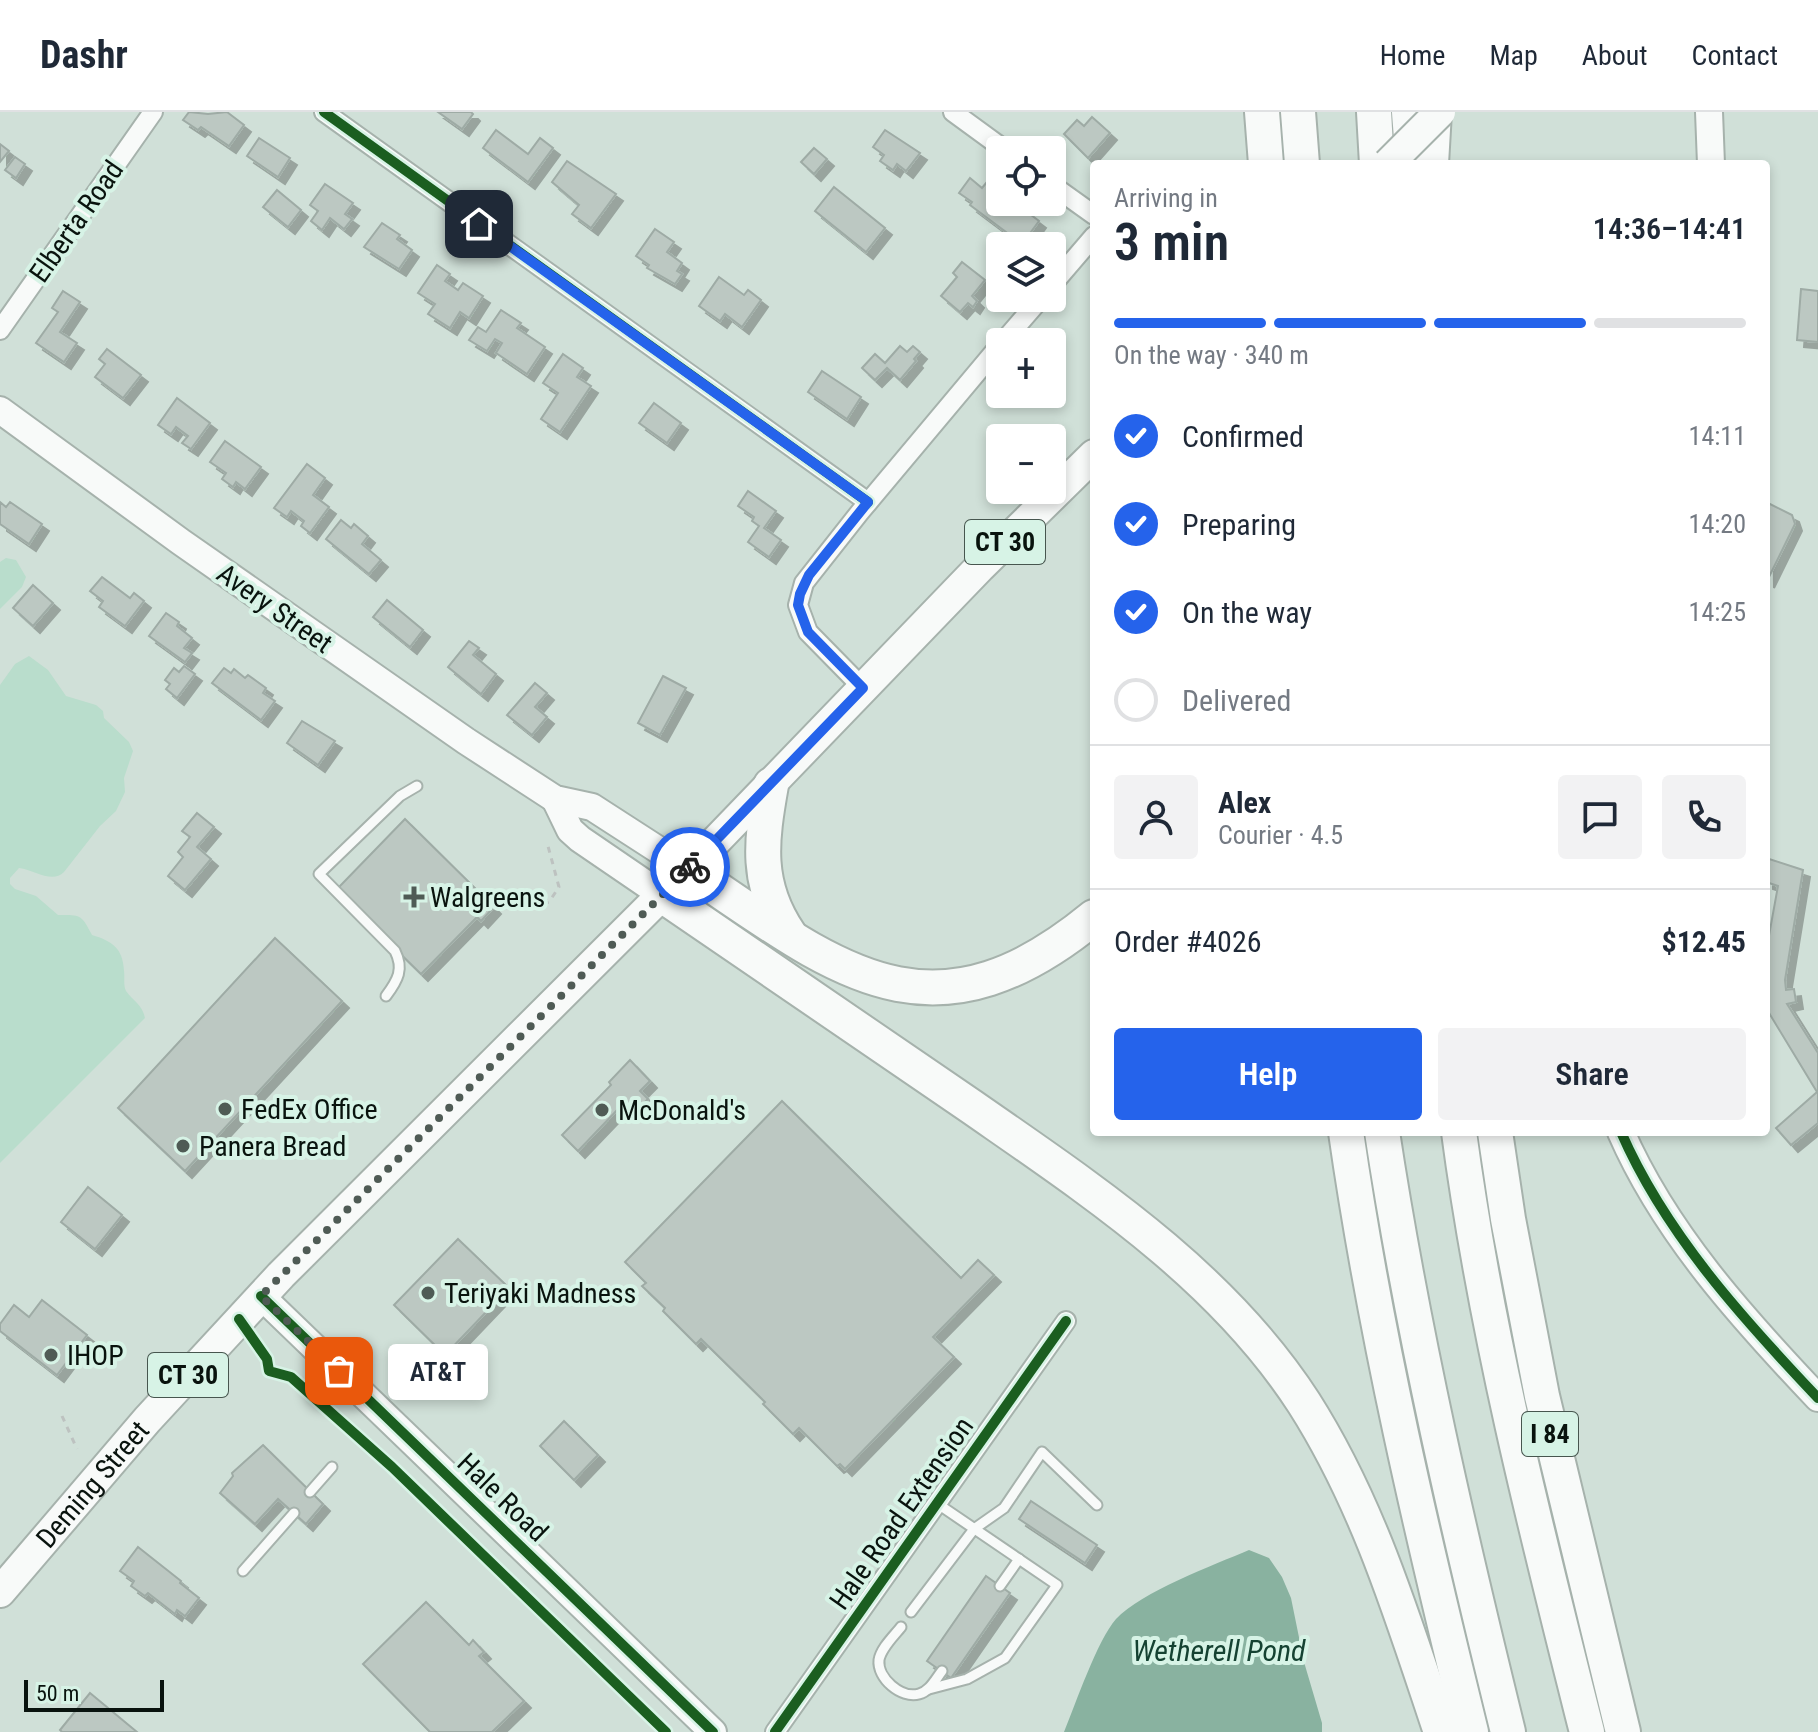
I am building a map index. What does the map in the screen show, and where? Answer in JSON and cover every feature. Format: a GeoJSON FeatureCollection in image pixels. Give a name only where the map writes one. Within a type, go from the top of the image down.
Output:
{"type":"FeatureCollection","features":[{"type":"Feature","properties":{"kind":"highway"},"geometry":{"type":"LineString","coordinates":[[1262,112],[1266,160]]}},
{"type":"Feature","properties":{"kind":"highway"},"geometry":{"type":"LineString","coordinates":[[1298,112],[1302,160]]}},
{"type":"Feature","properties":{"kind":"highway"},"geometry":{"type":"LineString","coordinates":[[1374,112],[1377,160]]}},
{"type":"Feature","properties":{"kind":"highway"},"geometry":{"type":"LineString","coordinates":[[1409,112],[1413,160]]}},
{"type":"Feature","properties":{"kind":"highway"},"geometry":{"type":"LineString","coordinates":[[1431,160],[1437,112]]}},
{"type":"Feature","properties":{"kind":"highway"},"geometry":{"type":"LineString","coordinates":[[771,785],[763,837],[763,872],[772,904],[791,938]]}},
{"type":"Feature","properties":{"kind":"highway"},"geometry":{"type":"LineString","coordinates":[[688,869],[791,938],[842,966],[898,985],[945,988],[1009,973],[1050,950],[1090,920]]}},
{"type":"Feature","properties":{"kind":"highway"},"geometry":{"type":"LineString","coordinates":[[662,895],[1125,1217],[1179,1260],[1241,1323],[1302,1400],[1355,1494],[1386,1570],[1441,1732]]}},
{"type":"Feature","properties":{"kind":"highway"},"geometry":{"type":"LineString","coordinates":[[1347,1136],[1368,1270],[1395,1406],[1471,1732]]}},
{"type":"Feature","properties":{"kind":"highway"},"geometry":{"type":"LineString","coordinates":[[1383,1136],[1432,1412],[1508,1732]]}},
{"type":"Feature","properties":{"kind":"highway"},"geometry":{"type":"LineString","coordinates":[[1460,1136],[1478,1252],[1510,1410],[1587,1732]]}},
{"type":"Feature","properties":{"kind":"highway","name":"I 84"},"geometry":{"type":"LineString","coordinates":[[1496,1136],[1542,1396],[1623,1732]]}},
{"type":"Feature","properties":{"kind":"main road"},"geometry":{"type":"LineString","coordinates":[[1392,160],[1437,112]]}},
{"type":"Feature","properties":{"kind":"main road","name":"Deming Street"},"geometry":{"type":"LineString","coordinates":[[0,1592],[131,1438],[261,1296],[688,869],[980,567],[1090,459]]}},
{"type":"Feature","properties":{"kind":"street","name":"Elberta Road"},"geometry":{"type":"LineString","coordinates":[[0,330],[153,112]]}},
{"type":"Feature","properties":{"kind":"street"},"geometry":{"type":"LineString","coordinates":[[324,112],[868,502]]}},
{"type":"Feature","properties":{"kind":"street"},"geometry":{"type":"LineString","coordinates":[[953,112],[986,136]]}},
{"type":"Feature","properties":{"kind":"street"},"geometry":{"type":"LineString","coordinates":[[1709,112],[1711,160]]}},
{"type":"Feature","properties":{"kind":"street"},"geometry":{"type":"LineString","coordinates":[[1066,195],[1090,212]]}},
{"type":"Feature","properties":{"kind":"street"},"geometry":{"type":"LineString","coordinates":[[1066,269],[1090,241]]}},
{"type":"Feature","properties":{"kind":"street"},"geometry":{"type":"LineString","coordinates":[[1015,328],[1029,312]]}},
{"type":"Feature","properties":{"kind":"street"},"geometry":{"type":"LineString","coordinates":[[863,688],[808,632],[798,605],[800,594],[809,575],[986,362]]}},
{"type":"Feature","properties":{"kind":"street","name":"Avery Street"},"geometry":{"type":"LineString","coordinates":[[0,410],[181,542],[466,741],[555,799],[592,807],[688,869]]}},
{"type":"Feature","properties":{"kind":"street","name":"Avery Street"},"geometry":{"type":"LineString","coordinates":[[555,799],[570,830],[580,839],[662,895]]}},
{"type":"Feature","properties":{"kind":"street"},"geometry":{"type":"LineString","coordinates":[[1623,1136],[1663,1209],[1711,1278],[1818,1398]]}},
{"type":"Feature","properties":{"kind":"street","name":"Hale Road"},"geometry":{"type":"LineString","coordinates":[[261,1296],[713,1732]]}},
{"type":"Feature","properties":{"kind":"street","name":"Hale Road Extension"},"geometry":{"type":"LineString","coordinates":[[775,1732],[1066,1321]]}},
{"type":"Feature","properties":{"kind":"lane"},"geometry":{"type":"LineString","coordinates":[[386,996],[400,974],[400,961],[395,951],[319,874],[400,796],[417,786]]}},
{"type":"Feature","properties":{"kind":"lane"},"geometry":{"type":"LineString","coordinates":[[911,1612],[974,1529],[1004,1508],[1042,1452],[1097,1505]]}},
{"type":"Feature","properties":{"kind":"lane"},"geometry":{"type":"LineString","coordinates":[[310,1492],[332,1467]]}},
{"type":"Feature","properties":{"kind":"lane"},"geometry":{"type":"LineString","coordinates":[[901,1627],[879,1661],[891,1685],[911,1695],[920,1694],[967,1679],[1005,1658],[1057,1585],[938,1504]]}},
{"type":"Feature","properties":{"kind":"lane"},"geometry":{"type":"LineString","coordinates":[[243,1571],[294,1513]]}},
{"type":"Feature","properties":{"kind":"lane"},"geometry":{"type":"LineString","coordinates":[[1000,1586],[1019,1559]]}},
{"type":"Feature","properties":{"kind":"lane"},"geometry":{"type":"LineString","coordinates":[[929,1689],[942,1671]]}},
{"type":"Feature","properties":{"kind":"path"},"geometry":{"type":"LineString","coordinates":[[543,904],[549,902],[559,887],[548,846]]}},
{"type":"Feature","properties":{"kind":"path"},"geometry":{"type":"LineString","coordinates":[[62,1416],[77,1449]]}},
{"type":"Feature","properties":{"kind":"shaded area"},"geometry":{"type":"Polygon","coordinates":[[[6,558],[16,560],[26,577],[22,587],[0,609],[0,562],[6,558]]]}},
{"type":"Feature","properties":{"kind":"shaded area"},"geometry":{"type":"Polygon","coordinates":[[[29,656],[48,670],[66,696],[96,705],[103,711],[104,718],[129,742],[133,751],[124,778],[125,792],[116,811],[100,826],[64,872],[49,877],[19,868],[10,878],[10,884],[15,889],[36,896],[58,915],[80,917],[92,935],[115,947],[123,963],[126,991],[140,1006],[145,1018],[0,1163],[0,685],[15,664],[29,656]]]}},
{"type":"Feature","properties":{"kind":"water","name":"Wetherell Pond"},"geometry":{"type":"Polygon","coordinates":[[[1249,1550],[1269,1558],[1291,1598],[1322,1732],[1064,1732],[1094,1657],[1116,1619],[1160,1589],[1249,1550]]]}},
{"type":"Feature","properties":{"kind":"building"},"geometry":{"type":"Polygon","coordinates":[[[189,112],[227,112],[244,125],[229,146],[201,127],[198,130],[183,120],[189,112]]]}},
{"type":"Feature","properties":{"kind":"building"},"geometry":{"type":"Polygon","coordinates":[[[438,112],[471,112],[473,114],[462,129],[438,112]]]}},
{"type":"Feature","properties":{"kind":"building"},"geometry":{"type":"Polygon","coordinates":[[[1092,117],[1110,133],[1088,158],[1064,134],[1077,120],[1084,126],[1092,117]]]}},
{"type":"Feature","properties":{"kind":"building"},"geometry":{"type":"Polygon","coordinates":[[[496,130],[528,154],[540,138],[553,148],[528,182],[483,148],[496,130]]]}},
{"type":"Feature","properties":{"kind":"building"},"geometry":{"type":"Polygon","coordinates":[[[885,130],[920,153],[906,171],[897,164],[893,170],[880,161],[884,155],[873,147],[885,130]]]}},
{"type":"Feature","properties":{"kind":"building"},"geometry":{"type":"Polygon","coordinates":[[[259,138],[290,158],[278,177],[247,156],[259,138]]]}},
{"type":"Feature","properties":{"kind":"building"},"geometry":{"type":"Polygon","coordinates":[[[0,144],[9,151],[0,162],[0,144]]]}},
{"type":"Feature","properties":{"kind":"building"},"geometry":{"type":"Polygon","coordinates":[[[814,148],[827,159],[814,174],[801,162],[814,148]]]}},
{"type":"Feature","properties":{"kind":"building"},"geometry":{"type":"Polygon","coordinates":[[[15,157],[25,164],[16,178],[5,170],[15,157]]]}},
{"type":"Feature","properties":{"kind":"building"},"geometry":{"type":"Polygon","coordinates":[[[567,161],[616,194],[591,228],[572,214],[579,205],[552,182],[567,161]]]}},
{"type":"Feature","properties":{"kind":"building"},"geometry":{"type":"Polygon","coordinates":[[[970,178],[982,188],[986,183],[986,216],[1032,216],[1039,221],[1031,232],[1006,232],[970,205],[972,202],[959,193],[970,178]]]}},
{"type":"Feature","properties":{"kind":"building"},"geometry":{"type":"Polygon","coordinates":[[[325,184],[353,203],[345,214],[352,219],[344,229],[330,218],[322,230],[311,221],[318,211],[310,205],[325,184]]]}},
{"type":"Feature","properties":{"kind":"building"},"geometry":{"type":"Polygon","coordinates":[[[834,187],[885,228],[866,252],[815,211],[834,187]]]}},
{"type":"Feature","properties":{"kind":"building"},"geometry":{"type":"Polygon","coordinates":[[[277,190],[301,210],[288,227],[263,207],[277,190]]]}},
{"type":"Feature","properties":{"kind":"building"},"geometry":{"type":"Polygon","coordinates":[[[382,223],[400,235],[397,239],[412,250],[399,269],[364,247],[382,223]]]}},
{"type":"Feature","properties":{"kind":"building"},"geometry":{"type":"Polygon","coordinates":[[[655,229],[674,242],[667,252],[682,263],[677,271],[682,274],[675,284],[647,268],[649,265],[636,256],[655,229]]]}},
{"type":"Feature","properties":{"kind":"building"},"geometry":{"type":"Polygon","coordinates":[[[962,262],[985,280],[972,296],[977,301],[973,307],[968,303],[960,312],[941,296],[957,277],[953,273],[962,262]]]}},
{"type":"Feature","properties":{"kind":"building"},"geometry":{"type":"Polygon","coordinates":[[[437,265],[450,274],[445,281],[458,290],[463,283],[483,296],[469,318],[460,312],[450,328],[428,314],[435,304],[418,293],[437,265]]]}},
{"type":"Feature","properties":{"kind":"building"},"geometry":{"type":"Polygon","coordinates":[[[719,277],[744,295],[748,290],[761,300],[742,327],[725,314],[720,321],[699,306],[719,277]]]}},
{"type":"Feature","properties":{"kind":"building"},"geometry":{"type":"Polygon","coordinates":[[[1801,289],[1818,291],[1818,342],[1797,340],[1801,289]]]}},
{"type":"Feature","properties":{"kind":"building"},"geometry":{"type":"Polygon","coordinates":[[[63,291],[80,302],[60,332],[77,343],[64,362],[36,343],[58,312],[52,308],[63,291]]]}},
{"type":"Feature","properties":{"kind":"building"},"geometry":{"type":"Polygon","coordinates":[[[501,310],[521,323],[517,328],[545,347],[527,374],[496,353],[502,343],[495,339],[487,351],[469,340],[478,327],[486,332],[501,310]]]}},
{"type":"Feature","properties":{"kind":"building"},"geometry":{"type":"Polygon","coordinates":[[[900,346],[907,352],[913,346],[920,352],[900,380],[887,368],[875,380],[862,368],[875,354],[885,363],[900,346]]]}},
{"type":"Feature","properties":{"kind":"building"},"geometry":{"type":"Polygon","coordinates":[[[107,349],[141,375],[123,398],[95,377],[105,364],[99,359],[107,349]]]}},
{"type":"Feature","properties":{"kind":"building"},"geometry":{"type":"Polygon","coordinates":[[[563,354],[583,368],[577,377],[591,386],[560,432],[541,419],[558,393],[543,383],[563,354]]]}},
{"type":"Feature","properties":{"kind":"building"},"geometry":{"type":"Polygon","coordinates":[[[822,371],[861,397],[847,419],[808,392],[822,371]]]}},
{"type":"Feature","properties":{"kind":"building"},"geometry":{"type":"Polygon","coordinates":[[[177,398],[210,423],[191,449],[182,443],[188,436],[176,427],[171,434],[158,425],[177,398]]]}},
{"type":"Feature","properties":{"kind":"building"},"geometry":{"type":"Polygon","coordinates":[[[654,403],[681,423],[667,443],[639,423],[654,403]]]}},
{"type":"Feature","properties":{"kind":"building"},"geometry":{"type":"Polygon","coordinates":[[[225,441],[261,467],[245,489],[236,482],[233,487],[222,479],[226,473],[210,462],[225,441]]]}},
{"type":"Feature","properties":{"kind":"building"},"geometry":{"type":"Polygon","coordinates":[[[307,464],[325,478],[313,495],[329,507],[310,533],[301,526],[304,521],[291,511],[287,517],[274,508],[307,464]]]}},
{"type":"Feature","properties":{"kind":"building"},"geometry":{"type":"Polygon","coordinates":[[[748,491],[776,511],[764,528],[781,540],[769,557],[748,542],[759,526],[752,521],[754,517],[738,506],[748,491]]]}},
{"type":"Feature","properties":{"kind":"building"},"geometry":{"type":"Polygon","coordinates":[[[0,502],[6,507],[10,502],[42,524],[29,544],[0,524],[0,502]]]}},
{"type":"Feature","properties":{"kind":"building"},"geometry":{"type":"Polygon","coordinates":[[[1770,504],[1792,515],[1795,524],[1770,575],[1770,504]]]}},
{"type":"Feature","properties":{"kind":"building"},"geometry":{"type":"Polygon","coordinates":[[[341,520],[351,528],[354,524],[368,536],[362,544],[381,560],[369,574],[326,539],[341,520]]]}},
{"type":"Feature","properties":{"kind":"building"},"geometry":{"type":"Polygon","coordinates":[[[102,577],[130,598],[134,593],[144,601],[125,626],[99,607],[103,601],[90,591],[102,577]]]}},
{"type":"Feature","properties":{"kind":"building"},"geometry":{"type":"Polygon","coordinates":[[[33,585],[53,603],[33,626],[13,608],[33,585]]]}},
{"type":"Feature","properties":{"kind":"building"},"geometry":{"type":"Polygon","coordinates":[[[387,600],[423,630],[410,647],[373,617],[387,600]]]}},
{"type":"Feature","properties":{"kind":"building"},"geometry":{"type":"Polygon","coordinates":[[[166,613],[179,622],[177,626],[192,638],[184,648],[192,653],[185,662],[149,636],[166,613]]]}},
{"type":"Feature","properties":{"kind":"building"},"geometry":{"type":"Polygon","coordinates":[[[469,641],[479,648],[473,655],[496,674],[481,694],[448,667],[469,641]]]}},
{"type":"Feature","properties":{"kind":"building"},"geometry":{"type":"Polygon","coordinates":[[[184,666],[195,674],[177,698],[166,689],[170,684],[165,680],[174,668],[179,672],[184,666]]]}},
{"type":"Feature","properties":{"kind":"building"},"geometry":{"type":"Polygon","coordinates":[[[224,668],[231,673],[234,669],[245,678],[248,675],[266,688],[263,693],[275,701],[261,720],[212,683],[224,668]]]}},
{"type":"Feature","properties":{"kind":"building"},"geometry":{"type":"Polygon","coordinates":[[[663,676],[686,688],[660,735],[638,723],[663,676]]]}},
{"type":"Feature","properties":{"kind":"building"},"geometry":{"type":"Polygon","coordinates":[[[535,683],[547,693],[535,707],[547,717],[532,735],[507,715],[535,683]]]}},
{"type":"Feature","properties":{"kind":"building"},"geometry":{"type":"Polygon","coordinates":[[[302,721],[335,741],[318,765],[287,743],[302,721]]]}},
{"type":"Feature","properties":{"kind":"building"},"geometry":{"type":"Polygon","coordinates":[[[197,813],[214,827],[197,847],[211,859],[185,890],[168,876],[183,857],[178,852],[190,837],[182,831],[197,813]]]}},
{"type":"Feature","properties":{"kind":"building"},"geometry":{"type":"Polygon","coordinates":[[[405,819],[494,907],[481,921],[477,917],[421,974],[339,894],[340,886],[405,819]]]}},
{"type":"Feature","properties":{"kind":"building"},"geometry":{"type":"Polygon","coordinates":[[[1770,859],[1803,870],[1785,980],[1786,990],[1794,989],[1796,1002],[1787,1004],[1818,1053],[1818,1123],[1791,1145],[1776,1128],[1817,1092],[1770,1015],[1770,930],[1778,886],[1770,883],[1770,859]]]}},
{"type":"Feature","properties":{"kind":"building"},"geometry":{"type":"Polygon","coordinates":[[[275,938],[342,1001],[185,1171],[118,1108],[275,938]]]}},
{"type":"Feature","properties":{"kind":"building","name":"McDonald's"},"geometry":{"type":"Polygon","coordinates":[[[630,1060],[650,1081],[640,1091],[648,1099],[632,1114],[622,1105],[578,1151],[562,1135],[611,1085],[609,1082],[630,1060]]]}},
{"type":"Feature","properties":{"kind":"building"},"geometry":{"type":"Polygon","coordinates":[[[782,1101],[961,1278],[978,1260],[994,1275],[933,1337],[954,1357],[845,1469],[840,1464],[837,1466],[799,1428],[793,1434],[701,1339],[696,1344],[663,1311],[665,1308],[642,1286],[646,1283],[625,1262],[782,1101]]]}},
{"type":"Feature","properties":{"kind":"building"},"geometry":{"type":"Polygon","coordinates":[[[88,1187],[122,1215],[95,1249],[61,1222],[88,1187]]]}},
{"type":"Feature","properties":{"kind":"building"},"geometry":{"type":"Polygon","coordinates":[[[458,1239],[509,1288],[445,1355],[394,1305],[458,1239]]]}},
{"type":"Feature","properties":{"kind":"building","name":"IHOP"},"geometry":{"type":"Polygon","coordinates":[[[42,1300],[87,1335],[57,1375],[0,1331],[0,1324],[14,1305],[29,1317],[42,1300]]]}},
{"type":"Feature","properties":{"kind":"building"},"geometry":{"type":"Polygon","coordinates":[[[564,1421],[598,1455],[574,1480],[540,1446],[564,1421]]]}},
{"type":"Feature","properties":{"kind":"building"},"geometry":{"type":"Polygon","coordinates":[[[263,1445],[323,1504],[306,1524],[278,1499],[255,1524],[220,1493],[233,1476],[232,1473],[263,1445]]]}},
{"type":"Feature","properties":{"kind":"building"},"geometry":{"type":"Polygon","coordinates":[[[1031,1501],[1097,1545],[1085,1563],[1019,1519],[1031,1501]]]}},
{"type":"Feature","properties":{"kind":"building"},"geometry":{"type":"Polygon","coordinates":[[[138,1547],[199,1598],[185,1616],[177,1610],[175,1614],[148,1593],[145,1596],[131,1586],[134,1581],[120,1571],[138,1547]]]}},
{"type":"Feature","properties":{"kind":"building"},"geometry":{"type":"Polygon","coordinates":[[[986,1576],[1010,1593],[951,1678],[927,1661],[986,1576]]]}},
{"type":"Feature","properties":{"kind":"building"},"geometry":{"type":"Polygon","coordinates":[[[426,1602],[469,1645],[473,1640],[484,1652],[479,1656],[524,1701],[492,1732],[430,1732],[363,1664],[426,1602]]]}},
{"type":"Feature","properties":{"kind":"building"},"geometry":{"type":"Polygon","coordinates":[[[90,1693],[137,1732],[62,1732],[60,1730],[90,1693]]]}},
{"type":"Feature","properties":{"kind":"cycle path"},"geometry":{"type":"LineString","coordinates":[[324,112],[868,502]]}},
{"type":"Feature","properties":{"kind":"cycle path"},"geometry":{"type":"LineString","coordinates":[[1623,1136],[1639,1169],[1683,1240],[1734,1306],[1818,1398]]}},
{"type":"Feature","properties":{"kind":"cycle path"},"geometry":{"type":"LineString","coordinates":[[261,1296],[713,1732]]}},
{"type":"Feature","properties":{"kind":"cycle path"},"geometry":{"type":"LineString","coordinates":[[239,1319],[267,1359],[269,1371],[291,1377],[392,1467],[666,1732]]}},
{"type":"Feature","properties":{"kind":"cycle path"},"geometry":{"type":"LineString","coordinates":[[775,1732],[1066,1321]]}},
{"type":"Feature","properties":{"kind":"way so far"},"geometry":{"type":"LineString","coordinates":[[339,1371],[261,1296],[690,867]]}},
{"type":"Feature","properties":{"kind":"place","name":"Walgreens"},"geometry":{"type":"Point","coordinates":[414,897]}},
{"type":"Feature","properties":{"kind":"place","name":"FedEx Office"},"geometry":{"type":"Point","coordinates":[225,1109]}},
{"type":"Feature","properties":{"kind":"place","name":"McDonald's"},"geometry":{"type":"Point","coordinates":[602,1110]}},
{"type":"Feature","properties":{"kind":"place","name":"Panera Bread"},"geometry":{"type":"Point","coordinates":[183,1146]}},
{"type":"Feature","properties":{"kind":"place","name":"Teriyaki Madness"},"geometry":{"type":"Point","coordinates":[428,1293]}},
{"type":"Feature","properties":{"kind":"place","name":"IHOP"},"geometry":{"type":"Point","coordinates":[51,1355]}},
{"type":"Feature","properties":{"kind":"place","name":"AT&T"},"geometry":{"type":"Point","coordinates":[339,1371]}},
{"type":"Feature","properties":{"kind":"route"},"geometry":{"type":"LineString","coordinates":[[479,224],[868,502],[809,575],[798,605],[808,632],[863,688],[690,867]]}}]}
